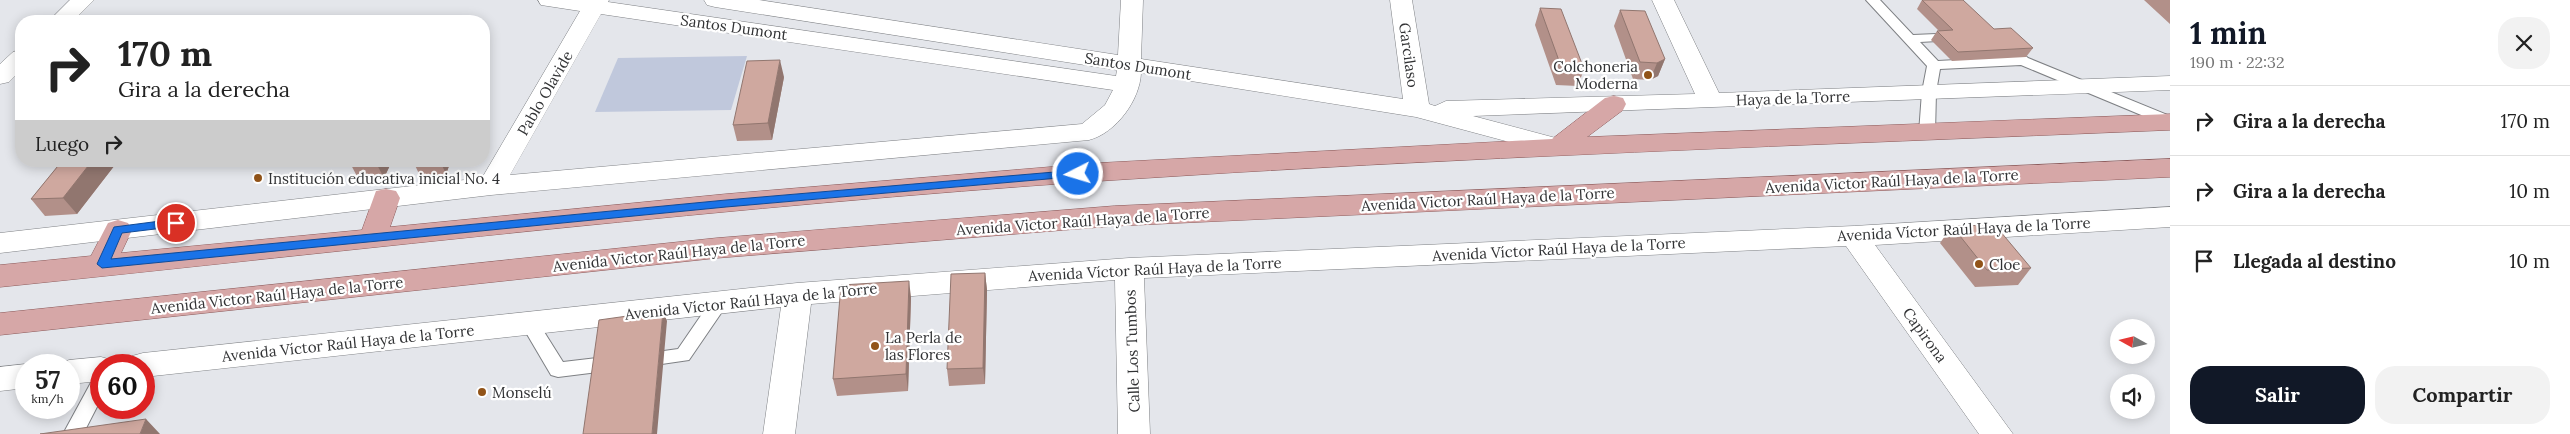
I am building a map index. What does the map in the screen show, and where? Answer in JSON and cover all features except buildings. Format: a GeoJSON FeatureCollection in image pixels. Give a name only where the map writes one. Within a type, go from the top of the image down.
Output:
{"type":"FeatureCollection","features":[{"type":"Feature","properties":{"kind":"main road"},"geometry":{"type":"LineString","coordinates":[[1558,148],[1614,104]]}},
{"type":"Feature","properties":{"kind":"main road"},"geometry":{"type":"LineString","coordinates":[[0,276],[102,264],[716,204],[1098,172],[1558,148],[2170,122]]}},
{"type":"Feature","properties":{"kind":"main road","name":"Avenida Victor Raúl Haya de la Torre"},"geometry":{"type":"LineString","coordinates":[[0,324],[717,248],[1114,216],[2170,168]]}},
{"type":"Feature","properties":{"kind":"main road"},"geometry":{"type":"LineString","coordinates":[[372,238],[386,198]]}},
{"type":"Feature","properties":{"kind":"main road"},"geometry":{"type":"LineString","coordinates":[[102,264],[118,230]]}},
{"type":"Feature","properties":{"kind":"street"},"geometry":{"type":"LineString","coordinates":[[67,15],[83,0]]}},
{"type":"Feature","properties":{"kind":"street","name":"Santos Dumont"},"geometry":{"type":"LineString","coordinates":[[549,0],[596,3],[1129,75],[1417,109],[1558,148]]}},
{"type":"Feature","properties":{"kind":"street","name":"Santos Dumont"},"geometry":{"type":"LineString","coordinates":[[715,0],[1129,75]]}},
{"type":"Feature","properties":{"kind":"street"},"geometry":{"type":"LineString","coordinates":[[0,244],[491,186],[1089,132],[1115,110],[1129,75],[1132,0]]}},
{"type":"Feature","properties":{"kind":"street","name":"Garcilaso"},"geometry":{"type":"LineString","coordinates":[[1401,0],[1417,109]]}},
{"type":"Feature","properties":{"kind":"street"},"geometry":{"type":"LineString","coordinates":[[1663,0],[1711,101]]}},
{"type":"Feature","properties":{"kind":"street","name":"Pablo Olavide"},"geometry":{"type":"LineString","coordinates":[[491,186],[596,3]]}},
{"type":"Feature","properties":{"kind":"street"},"geometry":{"type":"LineString","coordinates":[[0,77],[15,63]]}},
{"type":"Feature","properties":{"kind":"street","name":"Haya de la Torre"},"geometry":{"type":"LineString","coordinates":[[1417,109],[1711,101],[2170,82]]}},
{"type":"Feature","properties":{"kind":"street","name":"Avenida Víctor Raúl Haya de la Torre"},"geometry":{"type":"LineString","coordinates":[[155,364],[797,294],[1129,268],[1854,236],[2170,217]]}},
{"type":"Feature","properties":{"kind":"street","name":"Capirona"},"geometry":{"type":"LineString","coordinates":[[1854,236],[1997,434]]}},
{"type":"Feature","properties":{"kind":"street","name":"Calle Los Tumbos"},"geometry":{"type":"LineString","coordinates":[[1129,268],[1134,434]]}},
{"type":"Feature","properties":{"kind":"street"},"geometry":{"type":"LineString","coordinates":[[779,434],[797,294]]}},
{"type":"Feature","properties":{"kind":"street"},"geometry":{"type":"LineString","coordinates":[[0,379],[15,377]]}},
{"type":"Feature","properties":{"kind":"lane"},"geometry":{"type":"LineString","coordinates":[[1873,0],[1934,65],[2023,61]]}},
{"type":"Feature","properties":{"kind":"lane"},"geometry":{"type":"LineString","coordinates":[[1993,34],[2023,61],[2170,122]]}},
{"type":"Feature","properties":{"kind":"lane"},"geometry":{"type":"LineString","coordinates":[[1910,39],[1965,36]]}},
{"type":"Feature","properties":{"kind":"lane"},"geometry":{"type":"LineString","coordinates":[[1927,133],[1929,92],[1934,65]]}},
{"type":"Feature","properties":{"kind":"lane"},"geometry":{"type":"LineString","coordinates":[[530,324],[558,370],[683,355],[719,303]]}},
{"type":"Feature","properties":{"kind":"lane"},"geometry":{"type":"LineString","coordinates":[[73,434],[90,402]]}},
{"type":"Feature","properties":{"kind":"shaded area"},"geometry":{"type":"Polygon","coordinates":[[[747,56],[731,110],[595,112],[618,58],[747,56]]]}},
{"type":"Feature","properties":{"kind":"place","name":"Colchoneria Moderna"},"geometry":{"type":"Point","coordinates":[1648,75]}},
{"type":"Feature","properties":{"kind":"place","name":"Institución educativa inicial No. 4"},"geometry":{"type":"Point","coordinates":[258,178]}},
{"type":"Feature","properties":{"kind":"place","name":"Cloe"},"geometry":{"type":"Point","coordinates":[1979,264]}},
{"type":"Feature","properties":{"kind":"place","name":"La Perla de las Flores"},"geometry":{"type":"Point","coordinates":[875,346]}},
{"type":"Feature","properties":{"kind":"place","name":"Monselú"},"geometry":{"type":"Point","coordinates":[482,392]}},
{"type":"Feature","properties":{"kind":"route"},"geometry":{"type":"LineString","coordinates":[[176,223],[118,230],[102,264],[726,204],[1078,174]]}}]}
